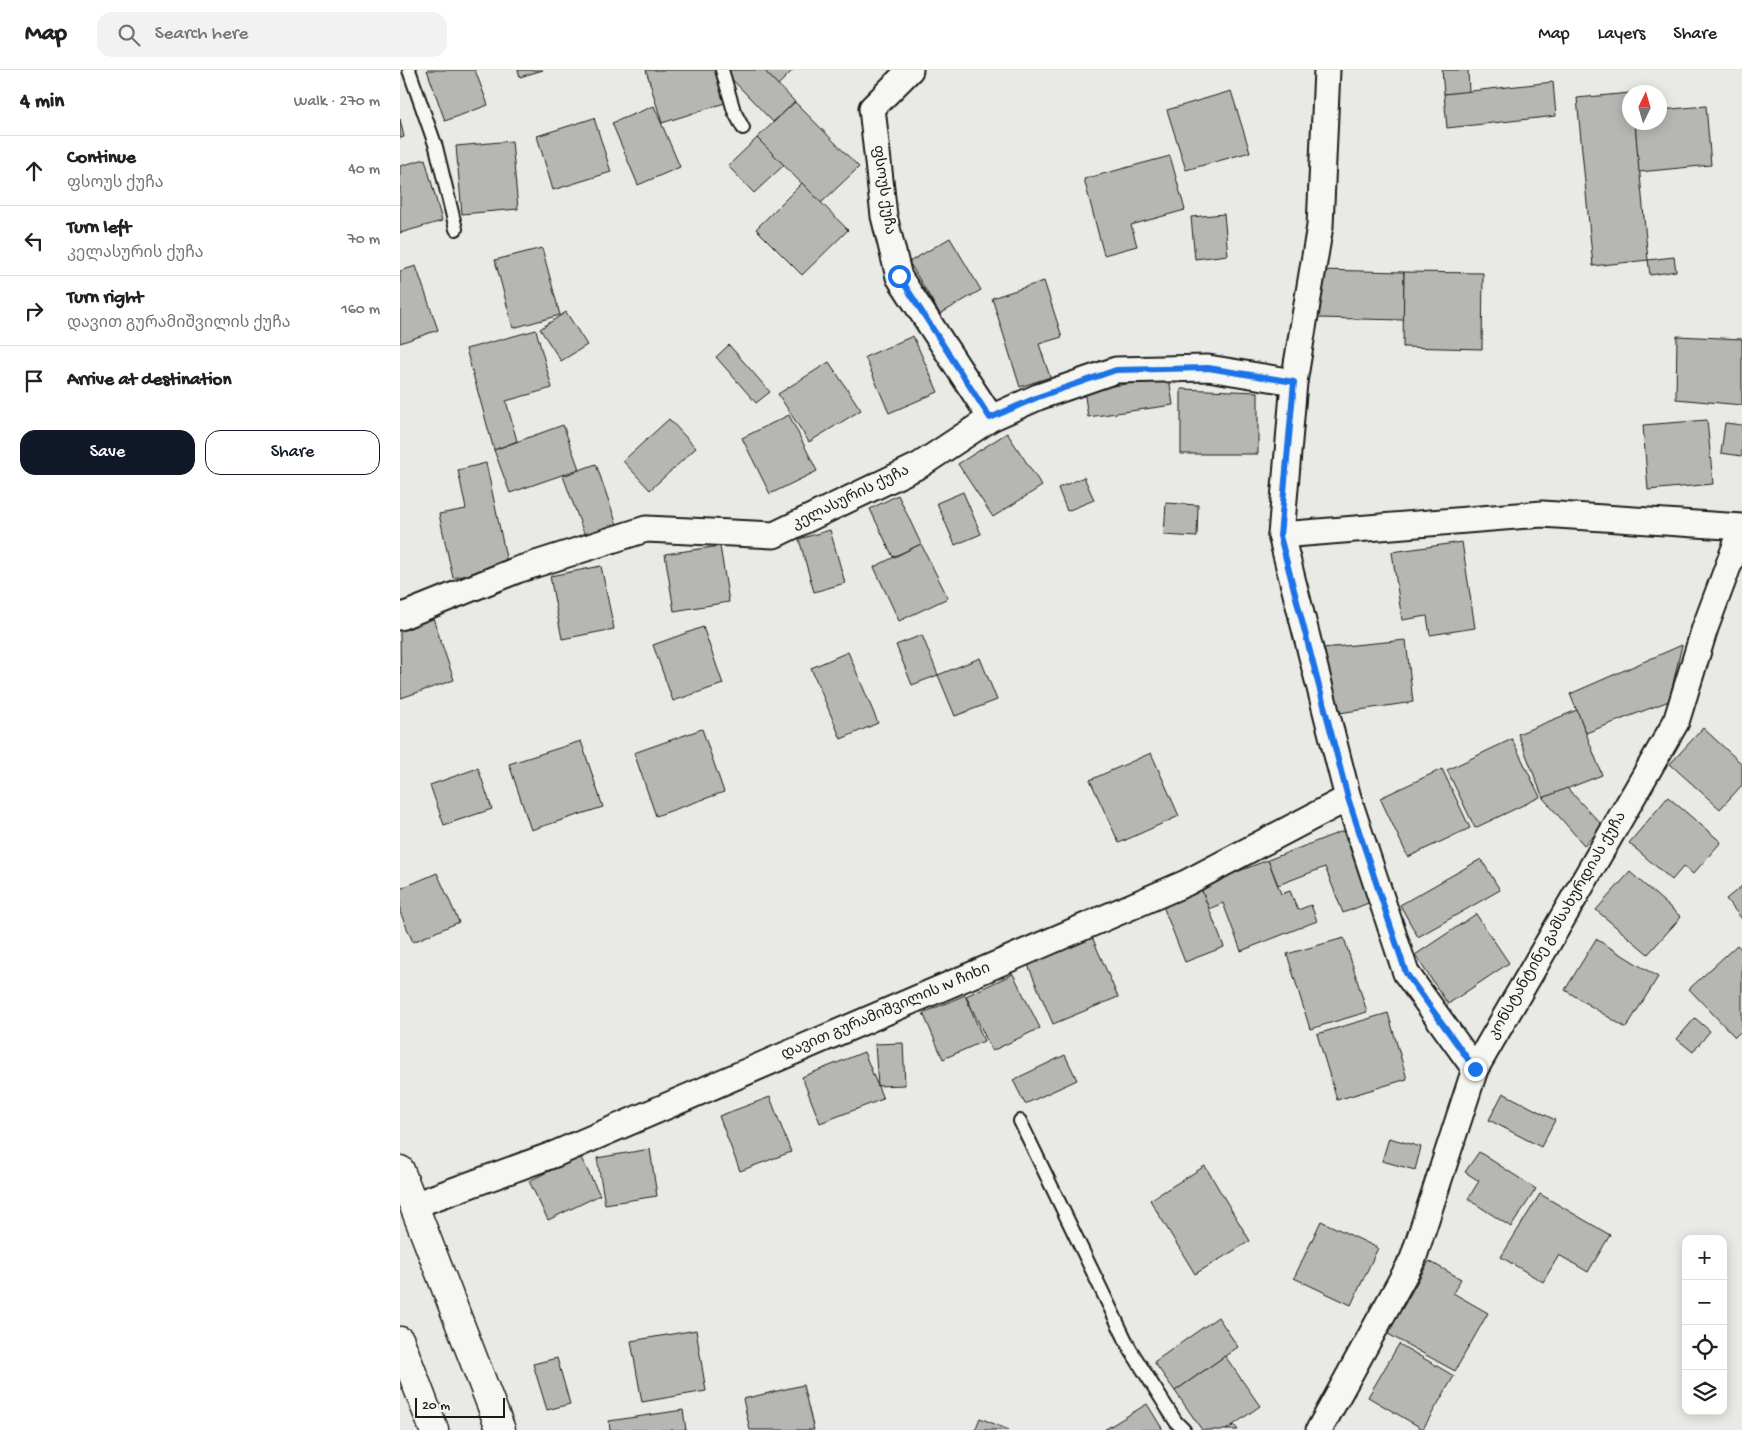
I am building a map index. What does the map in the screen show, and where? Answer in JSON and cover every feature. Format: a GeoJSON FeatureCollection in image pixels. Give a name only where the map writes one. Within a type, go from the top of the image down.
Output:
{"type":"FeatureCollection","features":[{"type":"Feature","properties":{"kind":"main road"},"geometry":{"type":"LineString","coordinates":[[400,1170],[500,1430]]}},
{"type":"Feature","properties":{"kind":"main road"},"geometry":{"type":"LineString","coordinates":[[400,1341],[434,1430]]}},
{"type":"Feature","properties":{"kind":"street","name":"ფსოუს ქუჩა"},"geometry":{"type":"LineString","coordinates":[[910,70],[872,108],[884,216],[899,276],[990,418]]}},
{"type":"Feature","properties":{"kind":"street"},"geometry":{"type":"LineString","coordinates":[[1327,70],[1320,226],[1294,382],[1280,536],[1348,798],[1406,973],[1475,1069]]}},
{"type":"Feature","properties":{"kind":"street","name":"კელასურის ქუჩა"},"geometry":{"type":"LineString","coordinates":[[400,617],[517,570],[646,529],[774,535],[920,465],[990,418],[1038,397],[1116,370],[1208,368],[1294,382]]}},
{"type":"Feature","properties":{"kind":"street"},"geometry":{"type":"LineString","coordinates":[[1280,536],[1542,514],[1742,528]]}},
{"type":"Feature","properties":{"kind":"street","name":"კონსტანტინე გამსახურდიას ქუჩა"},"geometry":{"type":"LineString","coordinates":[[1319,1430],[1412,1259],[1475,1069],[1676,722],[1705,628],[1742,528]]}},
{"type":"Feature","properties":{"kind":"street","name":"დავით გურამიშვილის IV ჩიხი"},"geometry":{"type":"LineString","coordinates":[[414,1205],[555,1154],[1177,887],[1348,798]]}},
{"type":"Feature","properties":{"kind":"lane"},"geometry":{"type":"LineString","coordinates":[[408,70],[436,147],[456,229]]}},
{"type":"Feature","properties":{"kind":"lane"},"geometry":{"type":"LineString","coordinates":[[722,70],[734,111],[743,128]]}},
{"type":"Feature","properties":{"kind":"lane"},"geometry":{"type":"LineString","coordinates":[[1020,1121],[1130,1348],[1176,1422],[1184,1430]]}},
{"type":"Feature","properties":{"kind":"building"},"geometry":{"type":"Polygon","coordinates":[[[427,70],[475,70],[488,105],[445,121],[427,70]]]}},
{"type":"Feature","properties":{"kind":"building"},"geometry":{"type":"Polygon","coordinates":[[[518,70],[543,70],[520,77],[518,70]]]}},
{"type":"Feature","properties":{"kind":"building"},"geometry":{"type":"Polygon","coordinates":[[[646,70],[717,70],[728,102],[662,123],[646,70]]]}},
{"type":"Feature","properties":{"kind":"building"},"geometry":{"type":"Polygon","coordinates":[[[727,70],[764,70],[795,102],[773,122],[725,72],[727,70]]]}},
{"type":"Feature","properties":{"kind":"building"},"geometry":{"type":"Polygon","coordinates":[[[764,70],[793,70],[778,85],[764,70]]]}},
{"type":"Feature","properties":{"kind":"building"},"geometry":{"type":"Polygon","coordinates":[[[1442,70],[1468,70],[1469,92],[1444,94],[1442,70]]]}},
{"type":"Feature","properties":{"kind":"building"},"geometry":{"type":"Polygon","coordinates":[[[1553,82],[1556,116],[1447,128],[1444,94],[1553,82]]]}},
{"type":"Feature","properties":{"kind":"building"},"geometry":{"type":"Polygon","coordinates":[[[1231,91],[1250,152],[1186,170],[1167,110],[1231,91]]]}},
{"type":"Feature","properties":{"kind":"building"},"geometry":{"type":"Polygon","coordinates":[[[1622,94],[1622,130],[1636,130],[1648,260],[1593,266],[1577,98],[1622,94]]]}},
{"type":"Feature","properties":{"kind":"building"},"geometry":{"type":"Polygon","coordinates":[[[795,102],[859,167],[821,203],[757,138],[795,102]]]}},
{"type":"Feature","properties":{"kind":"building"},"geometry":{"type":"Polygon","coordinates":[[[654,106],[680,167],[638,185],[612,123],[654,106]]]}},
{"type":"Feature","properties":{"kind":"building"},"geometry":{"type":"Polygon","coordinates":[[[1706,106],[1711,165],[1639,172],[1636,130],[1667,130],[1667,109],[1706,106]]]}},
{"type":"Feature","properties":{"kind":"building"},"geometry":{"type":"Polygon","coordinates":[[[594,118],[611,172],[553,190],[537,136],[594,118]]]}},
{"type":"Feature","properties":{"kind":"building"},"geometry":{"type":"Polygon","coordinates":[[[400,119],[404,137],[400,138],[400,119]]]}},
{"type":"Feature","properties":{"kind":"building"},"geometry":{"type":"Polygon","coordinates":[[[757,138],[784,165],[754,193],[728,166],[757,138]]]}},
{"type":"Feature","properties":{"kind":"building"},"geometry":{"type":"Polygon","coordinates":[[[512,141],[518,209],[462,214],[456,146],[512,141]]]}},
{"type":"Feature","properties":{"kind":"building"},"geometry":{"type":"Polygon","coordinates":[[[1170,156],[1185,210],[1131,225],[1137,246],[1104,255],[1084,179],[1170,156]]]}},
{"type":"Feature","properties":{"kind":"building"},"geometry":{"type":"Polygon","coordinates":[[[425,159],[442,221],[400,233],[400,166],[425,159]]]}},
{"type":"Feature","properties":{"kind":"building"},"geometry":{"type":"Polygon","coordinates":[[[802,183],[848,230],[802,275],[756,229],[802,183]]]}},
{"type":"Feature","properties":{"kind":"building"},"geometry":{"type":"Polygon","coordinates":[[[1224,214],[1228,255],[1195,259],[1191,217],[1224,214]]]}},
{"type":"Feature","properties":{"kind":"building"},"geometry":{"type":"Polygon","coordinates":[[[950,238],[981,290],[940,314],[909,262],[950,238]]]}},
{"type":"Feature","properties":{"kind":"building"},"geometry":{"type":"Polygon","coordinates":[[[542,248],[560,315],[513,328],[495,260],[542,248]]]}},
{"type":"Feature","properties":{"kind":"building"},"geometry":{"type":"Polygon","coordinates":[[[1674,257],[1676,271],[1650,275],[1648,260],[1674,257]]]}},
{"type":"Feature","properties":{"kind":"building"},"geometry":{"type":"Polygon","coordinates":[[[416,266],[438,330],[400,343],[400,271],[416,266]]]}},
{"type":"Feature","properties":{"kind":"building"},"geometry":{"type":"Polygon","coordinates":[[[1319,270],[1404,272],[1404,320],[1318,318],[1319,270]]]}},
{"type":"Feature","properties":{"kind":"building"},"geometry":{"type":"Polygon","coordinates":[[[1404,272],[1483,273],[1482,349],[1403,347],[1404,272]]]}},
{"type":"Feature","properties":{"kind":"building"},"geometry":{"type":"Polygon","coordinates":[[[1044,281],[1062,337],[1039,344],[1050,377],[1020,387],[992,298],[1044,281]]]}},
{"type":"Feature","properties":{"kind":"building"},"geometry":{"type":"Polygon","coordinates":[[[566,312],[587,345],[561,361],[540,329],[566,312]]]}},
{"type":"Feature","properties":{"kind":"building"},"geometry":{"type":"Polygon","coordinates":[[[536,330],[552,388],[506,401],[517,441],[494,450],[466,349],[536,330]]]}},
{"type":"Feature","properties":{"kind":"building"},"geometry":{"type":"Polygon","coordinates":[[[913,336],[938,392],[889,413],[865,357],[913,336]]]}},
{"type":"Feature","properties":{"kind":"building"},"geometry":{"type":"Polygon","coordinates":[[[1677,336],[1742,339],[1742,405],[1676,399],[1677,336]]]}},
{"type":"Feature","properties":{"kind":"building"},"geometry":{"type":"Polygon","coordinates":[[[729,345],[770,392],[756,403],[716,357],[729,345]]]}},
{"type":"Feature","properties":{"kind":"building"},"geometry":{"type":"Polygon","coordinates":[[[829,362],[861,410],[809,442],[778,394],[829,362]]]}},
{"type":"Feature","properties":{"kind":"building"},"geometry":{"type":"Polygon","coordinates":[[[1169,378],[1173,405],[1088,417],[1084,390],[1169,378]]]}},
{"type":"Feature","properties":{"kind":"building"},"geometry":{"type":"Polygon","coordinates":[[[1181,389],[1258,392],[1258,454],[1181,454],[1181,389]]]}},
{"type":"Feature","properties":{"kind":"building"},"geometry":{"type":"Polygon","coordinates":[[[789,415],[817,471],[770,494],[742,438],[789,415]]]}},
{"type":"Feature","properties":{"kind":"building"},"geometry":{"type":"Polygon","coordinates":[[[669,419],[696,448],[650,490],[623,461],[669,419]]]}},
{"type":"Feature","properties":{"kind":"building"},"geometry":{"type":"Polygon","coordinates":[[[1707,420],[1713,484],[1648,490],[1643,425],[1707,420]]]}},
{"type":"Feature","properties":{"kind":"building"},"geometry":{"type":"Polygon","coordinates":[[[1725,423],[1742,425],[1742,456],[1721,453],[1725,423]]]}},
{"type":"Feature","properties":{"kind":"building"},"geometry":{"type":"Polygon","coordinates":[[[563,425],[579,469],[510,493],[494,450],[563,425]]]}},
{"type":"Feature","properties":{"kind":"building"},"geometry":{"type":"Polygon","coordinates":[[[1007,433],[1042,486],[993,517],[958,464],[1007,433]]]}},
{"type":"Feature","properties":{"kind":"building"},"geometry":{"type":"Polygon","coordinates":[[[486,463],[508,567],[453,578],[439,514],[466,509],[458,470],[486,463]]]}},
{"type":"Feature","properties":{"kind":"building"},"geometry":{"type":"Polygon","coordinates":[[[596,464],[617,525],[585,536],[563,476],[596,464]]]}},
{"type":"Feature","properties":{"kind":"building"},"geometry":{"type":"Polygon","coordinates":[[[1084,477],[1094,500],[1067,511],[1058,488],[1084,477]]]}},
{"type":"Feature","properties":{"kind":"building"},"geometry":{"type":"Polygon","coordinates":[[[963,492],[981,534],[955,545],[937,503],[963,492]]]}},
{"type":"Feature","properties":{"kind":"building"},"geometry":{"type":"Polygon","coordinates":[[[898,495],[921,544],[893,557],[870,509],[898,495]]]}},
{"type":"Feature","properties":{"kind":"building"},"geometry":{"type":"Polygon","coordinates":[[[1166,503],[1198,505],[1197,537],[1164,535],[1166,503]]]}},
{"type":"Feature","properties":{"kind":"building"},"geometry":{"type":"Polygon","coordinates":[[[830,530],[845,583],[814,592],[799,539],[830,530]]]}},
{"type":"Feature","properties":{"kind":"building"},"geometry":{"type":"Polygon","coordinates":[[[1462,542],[1475,628],[1430,635],[1427,616],[1402,620],[1392,552],[1462,542]]]}},
{"type":"Feature","properties":{"kind":"building"},"geometry":{"type":"Polygon","coordinates":[[[921,544],[948,598],[899,621],[874,567],[921,544]]]}},
{"type":"Feature","properties":{"kind":"building"},"geometry":{"type":"Polygon","coordinates":[[[720,546],[729,602],[674,611],[665,554],[720,546]]]}},
{"type":"Feature","properties":{"kind":"building"},"geometry":{"type":"Polygon","coordinates":[[[601,566],[614,629],[562,639],[550,576],[601,566]]]}},
{"type":"Feature","properties":{"kind":"building"},"geometry":{"type":"Polygon","coordinates":[[[433,618],[454,680],[401,698],[400,630],[433,618]]]}},
{"type":"Feature","properties":{"kind":"building"},"geometry":{"type":"Polygon","coordinates":[[[703,627],[723,684],[673,701],[653,645],[703,627]]]}},
{"type":"Feature","properties":{"kind":"building"},"geometry":{"type":"Polygon","coordinates":[[[922,635],[938,675],[912,685],[896,645],[922,635]]]}},
{"type":"Feature","properties":{"kind":"building"},"geometry":{"type":"Polygon","coordinates":[[[1406,640],[1413,702],[1339,713],[1323,648],[1406,640]]]}},
{"type":"Feature","properties":{"kind":"building"},"geometry":{"type":"Polygon","coordinates":[[[1682,645],[1669,701],[1586,733],[1570,694],[1682,645]]]}},
{"type":"Feature","properties":{"kind":"building"},"geometry":{"type":"Polygon","coordinates":[[[848,652],[878,723],[841,739],[811,668],[848,652]]]}},
{"type":"Feature","properties":{"kind":"building"},"geometry":{"type":"Polygon","coordinates":[[[980,658],[997,700],[955,716],[938,675],[980,658]]]}},
{"type":"Feature","properties":{"kind":"building"},"geometry":{"type":"Polygon","coordinates":[[[1577,710],[1602,775],[1543,798],[1518,734],[1577,710]]]}},
{"type":"Feature","properties":{"kind":"building"},"geometry":{"type":"Polygon","coordinates":[[[1703,728],[1742,764],[1742,785],[1720,809],[1670,764],[1703,728]]]}},
{"type":"Feature","properties":{"kind":"building"},"geometry":{"type":"Polygon","coordinates":[[[702,729],[724,792],[656,816],[634,753],[702,729]]]}},
{"type":"Feature","properties":{"kind":"building"},"geometry":{"type":"Polygon","coordinates":[[[1512,739],[1540,797],[1475,828],[1447,770],[1512,739]]]}},
{"type":"Feature","properties":{"kind":"building"},"geometry":{"type":"Polygon","coordinates":[[[581,741],[603,807],[531,830],[509,764],[581,741]]]}},
{"type":"Feature","properties":{"kind":"building"},"geometry":{"type":"Polygon","coordinates":[[[1151,753],[1179,816],[1119,843],[1090,780],[1151,753]]]}},
{"type":"Feature","properties":{"kind":"building"},"geometry":{"type":"Polygon","coordinates":[[[478,768],[492,809],[444,825],[430,785],[478,768]]]}},
{"type":"Feature","properties":{"kind":"building"},"geometry":{"type":"Polygon","coordinates":[[[1442,769],[1470,828],[1408,857],[1380,798],[1442,769]]]}},
{"type":"Feature","properties":{"kind":"building"},"geometry":{"type":"Polygon","coordinates":[[[1567,788],[1604,827],[1584,845],[1543,798],[1567,788]]]}},
{"type":"Feature","properties":{"kind":"building"},"geometry":{"type":"Polygon","coordinates":[[[1668,797],[1721,842],[1693,874],[1684,866],[1672,880],[1629,843],[1668,797]]]}},
{"type":"Feature","properties":{"kind":"building"},"geometry":{"type":"Polygon","coordinates":[[[1343,831],[1371,902],[1343,913],[1325,867],[1278,885],[1268,860],[1343,831]]]}},
{"type":"Feature","properties":{"kind":"building"},"geometry":{"type":"Polygon","coordinates":[[[1481,859],[1500,890],[1418,937],[1400,905],[1481,859]]]}},
{"type":"Feature","properties":{"kind":"building"},"geometry":{"type":"Polygon","coordinates":[[[1268,860],[1281,894],[1290,891],[1298,910],[1311,905],[1317,921],[1241,951],[1223,903],[1209,909],[1200,886],[1268,860]]]}},
{"type":"Feature","properties":{"kind":"building"},"geometry":{"type":"Polygon","coordinates":[[[1630,872],[1681,917],[1648,954],[1596,910],[1630,872]]]}},
{"type":"Feature","properties":{"kind":"building"},"geometry":{"type":"Polygon","coordinates":[[[437,873],[459,922],[413,942],[400,912],[400,889],[437,873]]]}},
{"type":"Feature","properties":{"kind":"building"},"geometry":{"type":"Polygon","coordinates":[[[1200,886],[1224,947],[1185,962],[1161,901],[1200,886]]]}},
{"type":"Feature","properties":{"kind":"building"},"geometry":{"type":"Polygon","coordinates":[[[1742,886],[1742,919],[1726,899],[1742,886]]]}},
{"type":"Feature","properties":{"kind":"building"},"geometry":{"type":"Polygon","coordinates":[[[1476,914],[1509,963],[1448,1004],[1415,955],[1476,914]]]}},
{"type":"Feature","properties":{"kind":"building"},"geometry":{"type":"Polygon","coordinates":[[[1092,937],[1118,997],[1053,1024],[1028,965],[1092,937]]]}},
{"type":"Feature","properties":{"kind":"building"},"geometry":{"type":"Polygon","coordinates":[[[1344,938],[1367,1012],[1310,1029],[1287,954],[1344,938]]]}},
{"type":"Feature","properties":{"kind":"building"},"geometry":{"type":"Polygon","coordinates":[[[1596,939],[1658,977],[1626,1028],[1565,990],[1596,939]]]}},
{"type":"Feature","properties":{"kind":"building"},"geometry":{"type":"Polygon","coordinates":[[[1737,945],[1742,950],[1742,1030],[1735,1037],[1689,989],[1737,945]]]}},
{"type":"Feature","properties":{"kind":"building"},"geometry":{"type":"Polygon","coordinates":[[[1013,974],[1040,1028],[992,1051],[966,996],[1013,974]]]}},
{"type":"Feature","properties":{"kind":"building"},"geometry":{"type":"Polygon","coordinates":[[[965,995],[984,1041],[943,1059],[923,1013],[965,995]]]}},
{"type":"Feature","properties":{"kind":"building"},"geometry":{"type":"Polygon","coordinates":[[[1388,1013],[1407,1079],[1337,1100],[1317,1034],[1388,1013]]]}},
{"type":"Feature","properties":{"kind":"building"},"geometry":{"type":"Polygon","coordinates":[[[1695,1018],[1710,1031],[1693,1052],[1677,1039],[1695,1018]]]}},
{"type":"Feature","properties":{"kind":"building"},"geometry":{"type":"Polygon","coordinates":[[[903,1043],[905,1085],[878,1086],[875,1044],[903,1043]]]}},
{"type":"Feature","properties":{"kind":"building"},"geometry":{"type":"Polygon","coordinates":[[[864,1052],[883,1099],[820,1123],[802,1077],[864,1052]]]}},
{"type":"Feature","properties":{"kind":"building"},"geometry":{"type":"Polygon","coordinates":[[[1065,1055],[1077,1080],[1025,1104],[1013,1080],[1065,1055]]]}},
{"type":"Feature","properties":{"kind":"building"},"geometry":{"type":"Polygon","coordinates":[[[1503,1093],[1555,1120],[1541,1147],[1489,1120],[1503,1093]]]}},
{"type":"Feature","properties":{"kind":"building"},"geometry":{"type":"Polygon","coordinates":[[[770,1097],[791,1152],[740,1171],[719,1116],[770,1097]]]}},
{"type":"Feature","properties":{"kind":"building"},"geometry":{"type":"Polygon","coordinates":[[[1389,1138],[1421,1147],[1415,1170],[1382,1161],[1389,1138]]]}},
{"type":"Feature","properties":{"kind":"building"},"geometry":{"type":"Polygon","coordinates":[[[650,1149],[657,1196],[605,1204],[597,1158],[650,1149]]]}},
{"type":"Feature","properties":{"kind":"building"},"geometry":{"type":"Polygon","coordinates":[[[1479,1152],[1536,1189],[1511,1227],[1468,1199],[1479,1181],[1465,1172],[1479,1152]]]}},
{"type":"Feature","properties":{"kind":"building"},"geometry":{"type":"Polygon","coordinates":[[[580,1156],[600,1195],[548,1220],[529,1181],[580,1156]]]}},
{"type":"Feature","properties":{"kind":"building"},"geometry":{"type":"Polygon","coordinates":[[[1205,1166],[1250,1241],[1195,1274],[1150,1200],[1205,1166]]]}},
{"type":"Feature","properties":{"kind":"building"},"geometry":{"type":"Polygon","coordinates":[[[1540,1194],[1610,1235],[1588,1272],[1559,1255],[1543,1282],[1501,1257],[1540,1194]]]}},
{"type":"Feature","properties":{"kind":"building"},"geometry":{"type":"Polygon","coordinates":[[[1321,1221],[1378,1248],[1351,1305],[1294,1278],[1321,1221]]]}},
{"type":"Feature","properties":{"kind":"building"},"geometry":{"type":"Polygon","coordinates":[[[1429,1261],[1461,1279],[1453,1293],[1488,1313],[1455,1371],[1388,1334],[1429,1261]]]}},
{"type":"Feature","properties":{"kind":"building"},"geometry":{"type":"Polygon","coordinates":[[[1218,1317],[1238,1347],[1175,1391],[1154,1362],[1218,1317]]]}},
{"type":"Feature","properties":{"kind":"building"},"geometry":{"type":"Polygon","coordinates":[[[696,1330],[706,1391],[642,1402],[631,1341],[696,1330]]]}},
{"type":"Feature","properties":{"kind":"building"},"geometry":{"type":"Polygon","coordinates":[[[1399,1344],[1454,1376],[1423,1429],[1368,1397],[1399,1344]]]}},
{"type":"Feature","properties":{"kind":"building"},"geometry":{"type":"Polygon","coordinates":[[[1225,1356],[1260,1406],[1226,1430],[1202,1430],[1175,1391],[1225,1356]]]}},
{"type":"Feature","properties":{"kind":"building"},"geometry":{"type":"Polygon","coordinates":[[[557,1358],[570,1404],[547,1410],[533,1364],[557,1358]]]}},
{"type":"Feature","properties":{"kind":"building"},"geometry":{"type":"Polygon","coordinates":[[[803,1385],[814,1430],[750,1430],[743,1399],[803,1385]]]}},
{"type":"Feature","properties":{"kind":"building"},"geometry":{"type":"Polygon","coordinates":[[[1147,1404],[1163,1430],[1104,1430],[1147,1404]]]}},
{"type":"Feature","properties":{"kind":"building"},"geometry":{"type":"Polygon","coordinates":[[[683,1410],[686,1430],[610,1430],[609,1421],[683,1410]]]}},
{"type":"Feature","properties":{"kind":"building"},"geometry":{"type":"Polygon","coordinates":[[[980,1418],[1009,1430],[975,1430],[980,1418]]]}},
{"type":"Feature","properties":{"kind":"building"},"geometry":{"type":"Polygon","coordinates":[[[1234,1425],[1238,1430],[1226,1430],[1234,1425]]]}},
{"type":"Feature","properties":{"kind":"route"},"geometry":{"type":"LineString","coordinates":[[899,276],[990,418],[1038,397],[1116,370],[1208,368],[1294,382],[1280,536],[1348,798],[1406,973],[1475,1069]]}}]}
